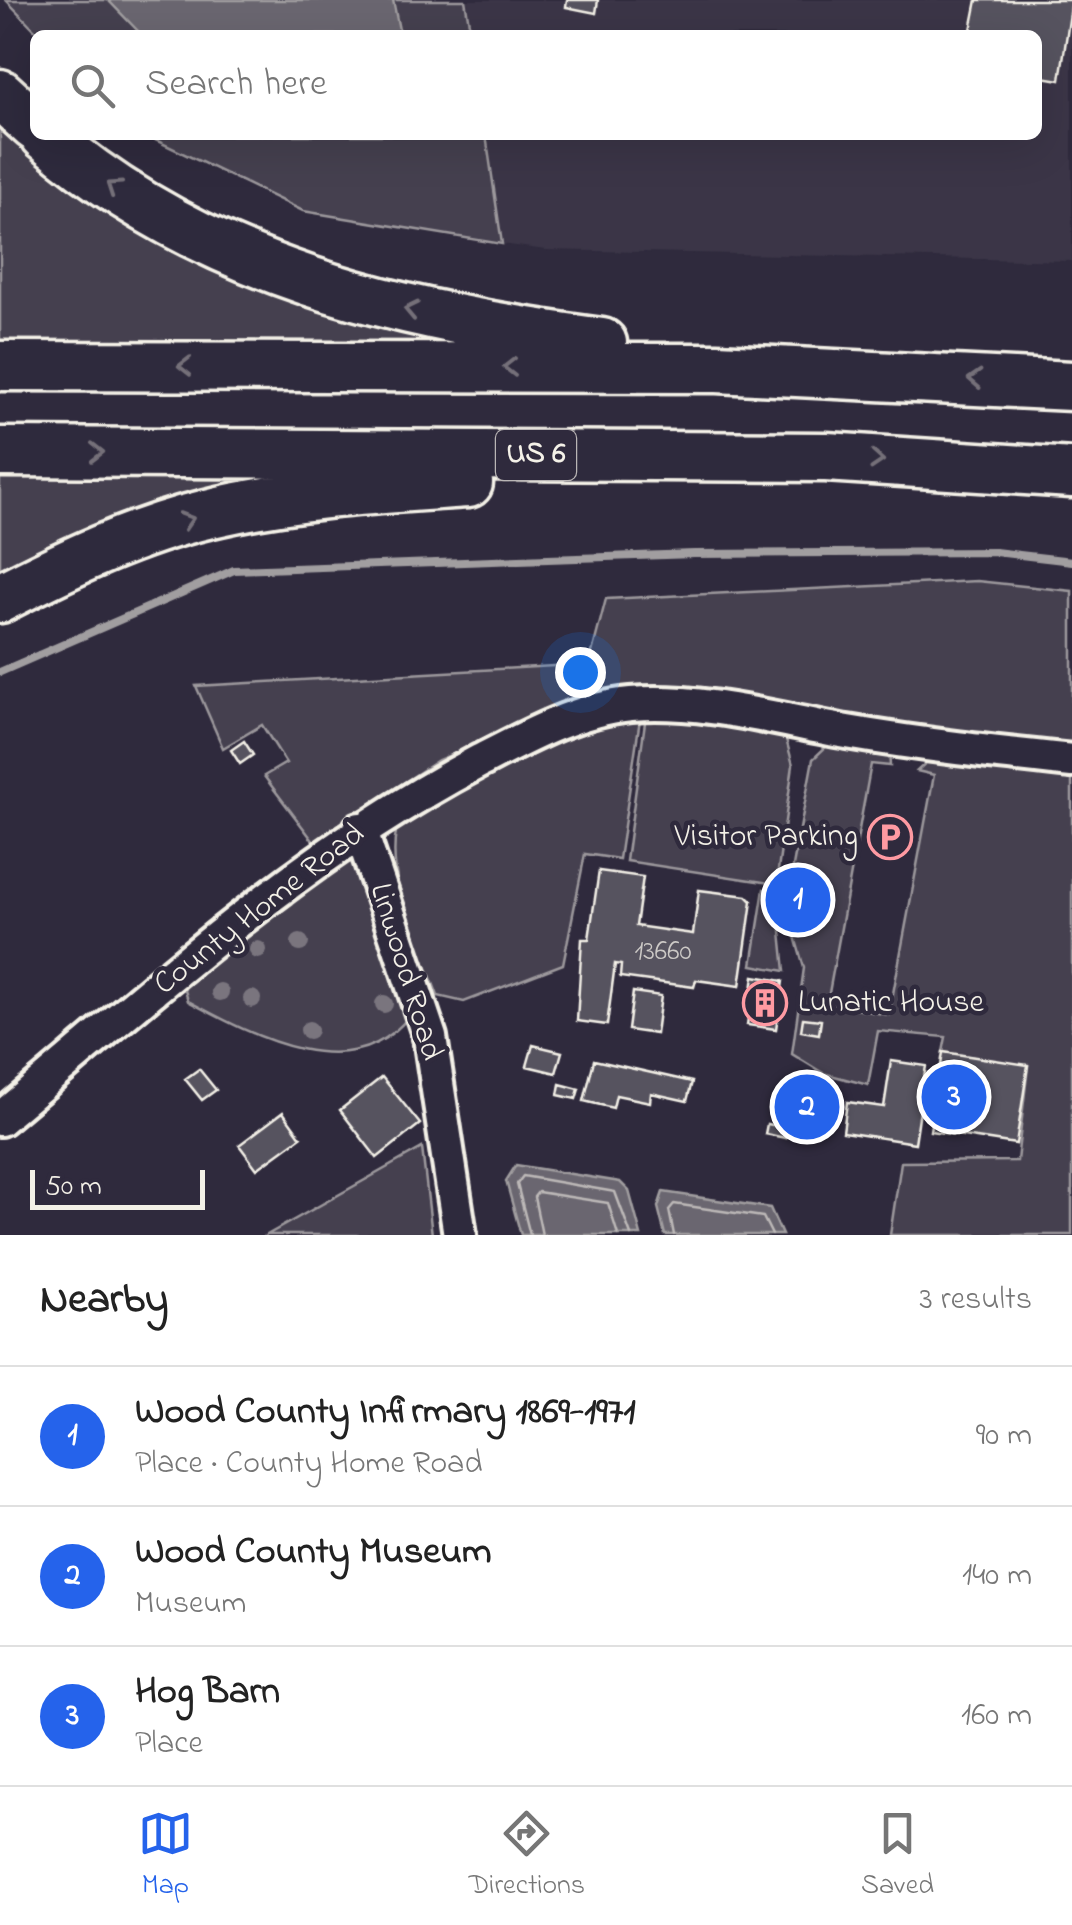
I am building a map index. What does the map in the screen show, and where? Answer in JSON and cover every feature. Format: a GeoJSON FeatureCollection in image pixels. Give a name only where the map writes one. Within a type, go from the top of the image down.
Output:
{"type":"FeatureCollection","features":[{"type":"Feature","properties":{"kind":"highway"},"geometry":{"type":"LineString","coordinates":[[0,94],[30,121]]}},
{"type":"Feature","properties":{"kind":"highway"},"geometry":{"type":"LineString","coordinates":[[51,140],[77,163],[142,206],[216,246],[292,278],[484,326],[818,370]]}},
{"type":"Feature","properties":{"kind":"highway"},"geometry":{"type":"LineString","coordinates":[[0,366],[818,370],[1072,386]]}},
{"type":"Feature","properties":{"kind":"highway","name":"US 6"},"geometry":{"type":"LineString","coordinates":[[0,452],[826,457],[1072,473]]}},
{"type":"Feature","properties":{"kind":"highway"},"geometry":{"type":"LineString","coordinates":[[0,598],[112,546],[206,514],[322,494],[826,457]]}},
{"type":"Feature","properties":{"kind":"street","name":"County Home Road"},"geometry":{"type":"LineString","coordinates":[[0,1119],[304,868],[360,829],[513,744],[594,711],[630,704],[682,706],[909,743],[1072,761]]}},
{"type":"Feature","properties":{"kind":"street","name":"Linwood Road"},"geometry":{"type":"LineString","coordinates":[[360,829],[430,1037],[460,1235]]}},
{"type":"Feature","properties":{"kind":"shaded area"},"geometry":{"type":"Polygon","coordinates":[[[6,0],[465,0],[470,30],[35,30],[6,0]]]}},
{"type":"Feature","properties":{"kind":"shaded area"},"geometry":{"type":"Polygon","coordinates":[[[465,0],[1072,0],[1072,261],[546,250],[502,244],[487,140],[1042,140],[1042,30],[470,30],[465,0]]]}},
{"type":"Feature","properties":{"kind":"shaded area"},"geometry":{"type":"Polygon","coordinates":[[[0,117],[30,132],[30,140],[46,140],[436,337],[435,342],[0,342],[0,117]]]}},
{"type":"Feature","properties":{"kind":"shaded area"},"geometry":{"type":"Polygon","coordinates":[[[155,140],[487,140],[502,244],[303,211],[155,140]]]}},
{"type":"Feature","properties":{"kind":"shaded area"},"geometry":{"type":"Polygon","coordinates":[[[287,472],[0,579],[0,476],[287,472]]]}},
{"type":"Feature","properties":{"kind":"shaded area"},"geometry":{"type":"Polygon","coordinates":[[[977,581],[1072,591],[1072,748],[575,704],[438,760],[314,842],[264,776],[286,763],[262,725],[223,748],[196,686],[589,664],[606,599],[977,581]]]}},
{"type":"Feature","properties":{"kind":"shaded area"},"geometry":{"type":"Polygon","coordinates":[[[656,715],[784,732],[793,765],[776,884],[626,861],[645,722],[656,715]]]}},
{"type":"Feature","properties":{"kind":"shaded area"},"geometry":{"type":"Polygon","coordinates":[[[640,719],[619,859],[585,854],[563,964],[464,1002],[438,996],[411,929],[398,882],[395,835],[401,812],[595,720],[640,719]]]}},
{"type":"Feature","properties":{"kind":"shaded area"},"geometry":{"type":"Polygon","coordinates":[[[832,741],[889,751],[890,766],[871,764],[827,1004],[889,1015],[934,775],[917,771],[932,757],[1072,773],[1072,1235],[890,1235],[901,1162],[1017,1161],[1028,1066],[943,1052],[946,1037],[878,1031],[868,1085],[823,1073],[792,1054],[804,968],[788,912],[803,911],[788,907],[789,888],[813,759],[832,741]]]}},
{"type":"Feature","properties":{"kind":"shaded area"},"geometry":{"type":"Polygon","coordinates":[[[343,856],[359,858],[410,1015],[387,1037],[360,1049],[332,1053],[302,1049],[272,1041],[188,1001],[183,983],[343,856]]]}},
{"type":"Feature","properties":{"kind":"shaded area"},"geometry":{"type":"Polygon","coordinates":[[[764,889],[777,891],[785,971],[752,965],[764,889]]]}},
{"type":"Feature","properties":{"kind":"shaded area"},"geometry":{"type":"Polygon","coordinates":[[[422,1148],[432,1235],[267,1235],[422,1148]]]}},
{"type":"Feature","properties":{"kind":"water"},"geometry":{"type":"Polygon","coordinates":[[[108,0],[393,0],[399,30],[137,30],[108,0]]]}},
{"type":"Feature","properties":{"kind":"water"},"geometry":{"type":"Polygon","coordinates":[[[516,1165],[620,1182],[629,1191],[641,1235],[521,1235],[506,1181],[516,1165]]]}},
{"type":"Feature","properties":{"kind":"water"},"geometry":{"type":"Polygon","coordinates":[[[663,1192],[770,1208],[782,1235],[665,1235],[658,1207],[663,1192]]]}},
{"type":"Feature","properties":{"kind":"building"},"geometry":{"type":"Polygon","coordinates":[[[567,0],[598,0],[596,13],[566,7],[567,0]]]}},
{"type":"Feature","properties":{"kind":"building"},"geometry":{"type":"Polygon","coordinates":[[[977,0],[1072,0],[1060,80],[1042,77],[1042,30],[971,30],[977,0]]]}},
{"type":"Feature","properties":{"kind":"building"},"geometry":{"type":"Polygon","coordinates":[[[244,741],[253,755],[240,764],[231,750],[244,741]]]}},
{"type":"Feature","properties":{"kind":"building"},"geometry":{"type":"Polygon","coordinates":[[[599,871],[643,877],[636,926],[693,934],[699,890],[747,896],[752,901],[740,986],[696,980],[694,987],[620,977],[621,965],[615,964],[607,1025],[577,1021],[582,939],[589,939],[599,871]]]}},
{"type":"Feature","properties":{"kind":"building","name":"Lunatic House"},"geometry":{"type":"Polygon","coordinates":[[[754,976],[783,981],[776,1029],[747,1025],[754,976]]]}},
{"type":"Feature","properties":{"kind":"building"},"geometry":{"type":"Polygon","coordinates":[[[633,992],[661,996],[656,1034],[628,1030],[633,992]]]}},
{"type":"Feature","properties":{"kind":"building"},"geometry":{"type":"Polygon","coordinates":[[[803,1018],[821,1020],[819,1034],[801,1031],[803,1018]]]}},
{"type":"Feature","properties":{"kind":"building"},"geometry":{"type":"Polygon","coordinates":[[[533,1045],[562,1052],[556,1073],[527,1066],[533,1045]]]}},
{"type":"Feature","properties":{"kind":"building"},"geometry":{"type":"Polygon","coordinates":[[[943,1052],[1028,1065],[1016,1144],[930,1131],[933,1111],[920,1110],[915,1143],[843,1132],[847,1102],[884,1107],[891,1061],[926,1066],[922,1090],[937,1092],[943,1052]]]}},
{"type":"Feature","properties":{"kind":"building"},"geometry":{"type":"Polygon","coordinates":[[[594,1060],[692,1082],[687,1101],[651,1093],[650,1102],[616,1095],[613,1108],[584,1101],[594,1060]]]}},
{"type":"Feature","properties":{"kind":"building"},"geometry":{"type":"Polygon","coordinates":[[[199,1069],[216,1090],[202,1100],[185,1079],[199,1069]]]}},
{"type":"Feature","properties":{"kind":"building"},"geometry":{"type":"Polygon","coordinates":[[[382,1077],[420,1124],[377,1158],[340,1110],[382,1077]]]}},
{"type":"Feature","properties":{"kind":"building"},"geometry":{"type":"Polygon","coordinates":[[[560,1084],[579,1089],[576,1099],[558,1095],[560,1084]]]}},
{"type":"Feature","properties":{"kind":"building"},"geometry":{"type":"Polygon","coordinates":[[[283,1112],[301,1137],[257,1169],[239,1145],[283,1112]]]}},
{"type":"Feature","properties":{"kind":"building"},"geometry":{"type":"Polygon","coordinates":[[[767,1124],[788,1128],[786,1138],[765,1134],[767,1124]]]}},
{"type":"Feature","properties":{"kind":"waterway"},"geometry":{"type":"LineString","coordinates":[[0,672],[234,570],[694,554],[995,552],[1072,561]]}},
{"type":"Feature","properties":{"kind":"place","name":"Visitor Parking"},"geometry":{"type":"Point","coordinates":[890,837]}},
{"type":"Feature","properties":{"kind":"place","name":"Wood County Infirmary 1869-1971"},"geometry":{"type":"Point","coordinates":[798,900]}},
{"type":"Feature","properties":{"kind":"place","name":"Lunatic House"},"geometry":{"type":"Point","coordinates":[765,1003]}},
{"type":"Feature","properties":{"kind":"place","name":"Hog Barn"},"geometry":{"type":"Point","coordinates":[954,1097]}},
{"type":"Feature","properties":{"kind":"place","name":"Wood County Museum"},"geometry":{"type":"Point","coordinates":[807,1107]}}]}
